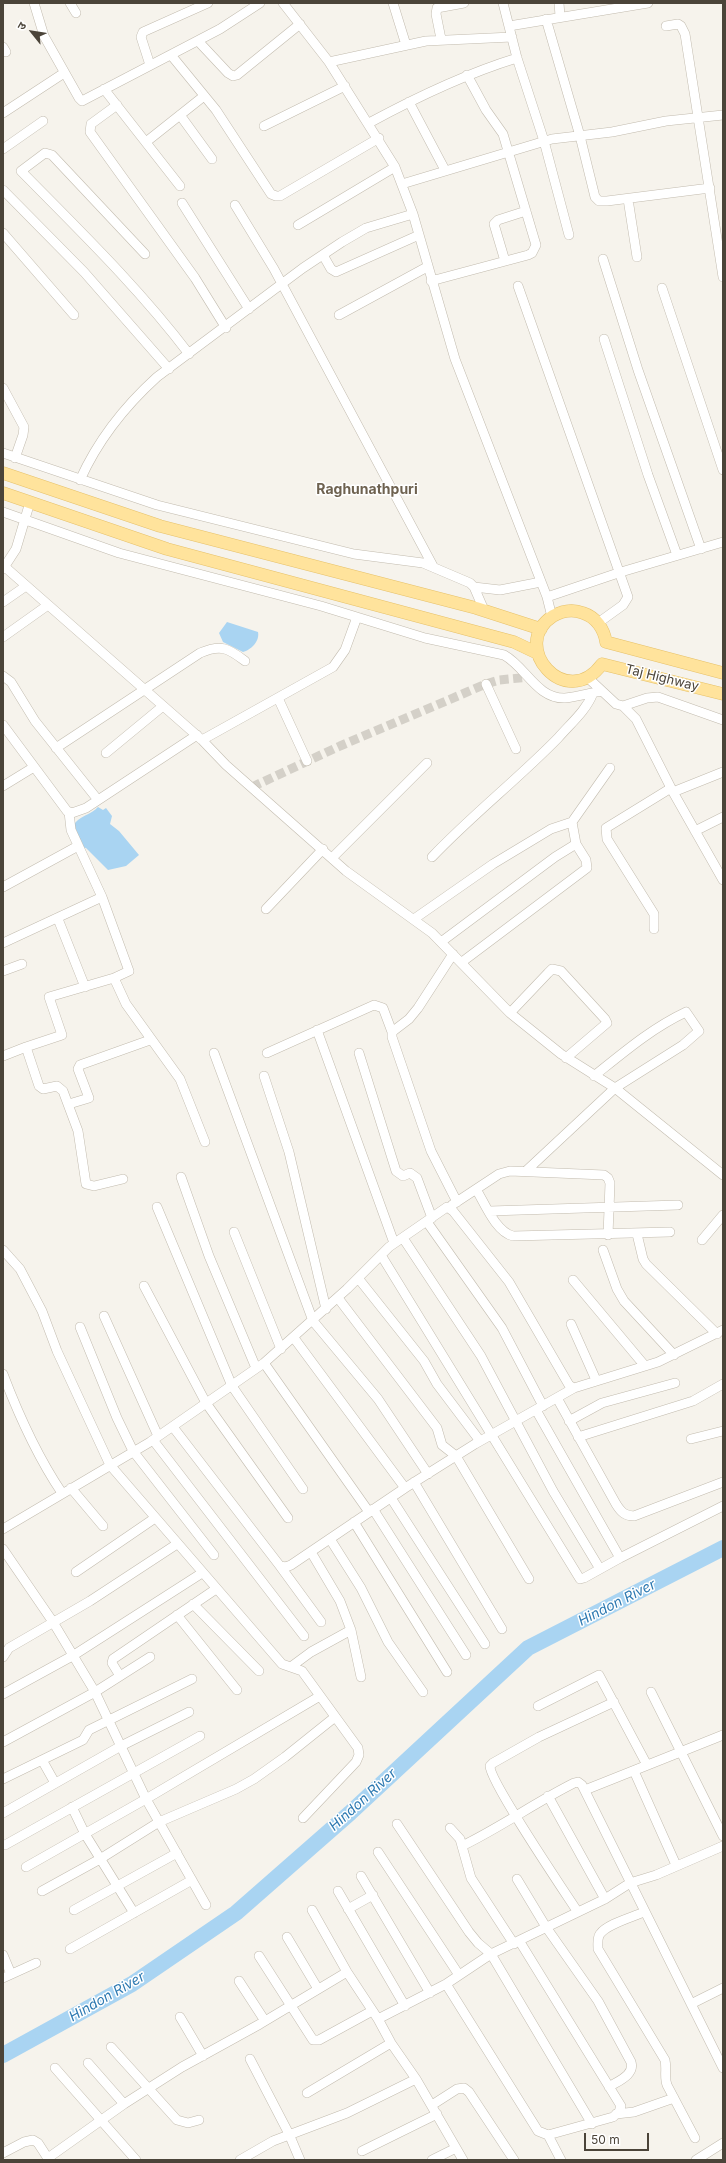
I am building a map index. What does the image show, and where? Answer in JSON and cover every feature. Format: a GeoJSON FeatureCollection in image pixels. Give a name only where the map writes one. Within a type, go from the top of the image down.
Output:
{"type":"FeatureCollection","features":[{"type":"Feature","properties":{"kind":"main road"},"geometry":{"type":"LineString","coordinates":[[3,473],[160,526],[484,610],[541,629]]}},
{"type":"Feature","properties":{"kind":"main road"},"geometry":{"type":"LineString","coordinates":[[3,493],[167,550],[514,642],[538,653]]}},
{"type":"Feature","properties":{"kind":"main road"},"geometry":{"type":"LineString","coordinates":[[587,677],[575,681],[556,677],[542,665],[538,653],[537,641],[541,629],[552,617],[564,612],[576,611],[588,615],[598,623],[604,632],[606,642],[723,673]]}},
{"type":"Feature","properties":{"kind":"main road","name":"Taj Highway"},"geometry":{"type":"LineString","coordinates":[[587,677],[602,664],[723,694]]}},
{"type":"Feature","properties":{"kind":"street"},"geometry":{"type":"LineString","coordinates":[[34,3],[44,36],[64,73],[82,101],[198,41],[234,21],[260,3]]}},
{"type":"Feature","properties":{"kind":"street"},"geometry":{"type":"LineString","coordinates":[[70,3],[76,13]]}},
{"type":"Feature","properties":{"kind":"street"},"geometry":{"type":"LineString","coordinates":[[150,65],[141,37],[143,32],[208,3]]}},
{"type":"Feature","properties":{"kind":"street"},"geometry":{"type":"LineString","coordinates":[[393,3],[406,44]]}},
{"type":"Feature","properties":{"kind":"street"},"geometry":{"type":"LineString","coordinates":[[441,39],[436,14],[437,8],[464,3]]}},
{"type":"Feature","properties":{"kind":"street"},"geometry":{"type":"LineString","coordinates":[[503,3],[517,58],[544,141],[569,235]]}},
{"type":"Feature","properties":{"kind":"street"},"geometry":{"type":"LineString","coordinates":[[559,3],[560,16]]}},
{"type":"Feature","properties":{"kind":"street"},"geometry":{"type":"LineString","coordinates":[[509,26],[560,16],[648,3]]}},
{"type":"Feature","properties":{"kind":"street"},"geometry":{"type":"LineString","coordinates":[[286,4],[330,62],[395,166],[413,214],[431,281],[455,359],[548,598],[552,617]]}},
{"type":"Feature","properties":{"kind":"street"},"geometry":{"type":"LineString","coordinates":[[546,19],[580,136],[594,197],[598,201],[607,201],[710,188]]}},
{"type":"Feature","properties":{"kind":"street"},"geometry":{"type":"LineString","coordinates":[[198,41],[228,74],[233,76],[237,75],[300,24]]}},
{"type":"Feature","properties":{"kind":"street"},"geometry":{"type":"LineString","coordinates":[[666,26],[678,24],[683,29],[699,118],[723,277]]}},
{"type":"Feature","properties":{"kind":"street"},"geometry":{"type":"LineString","coordinates":[[330,62],[406,44],[441,39],[512,37]]}},
{"type":"Feature","properties":{"kind":"street"},"geometry":{"type":"LineString","coordinates":[[171,55],[229,129],[271,194],[280,196],[378,138]]}},
{"type":"Feature","properties":{"kind":"street"},"geometry":{"type":"LineString","coordinates":[[369,123],[409,102],[467,75],[517,58]]}},
{"type":"Feature","properties":{"kind":"street"},"geometry":{"type":"LineString","coordinates":[[3,113],[64,73]]}},
{"type":"Feature","properties":{"kind":"street"},"geometry":{"type":"LineString","coordinates":[[431,281],[528,255],[535,249],[535,240],[509,151],[501,129],[486,110],[467,75]]}},
{"type":"Feature","properties":{"kind":"street"},"geometry":{"type":"LineString","coordinates":[[264,126],[345,86]]}},
{"type":"Feature","properties":{"kind":"street"},"geometry":{"type":"LineString","coordinates":[[104,89],[180,186]]}},
{"type":"Feature","properties":{"kind":"street"},"geometry":{"type":"LineString","coordinates":[[146,142],[204,96]]}},
{"type":"Feature","properties":{"kind":"street"},"geometry":{"type":"LineString","coordinates":[[409,102],[445,170]]}},
{"type":"Feature","properties":{"kind":"street"},"geometry":{"type":"LineString","coordinates":[[117,105],[91,124],[90,132],[199,284],[226,328]]}},
{"type":"Feature","properties":{"kind":"street"},"geometry":{"type":"LineString","coordinates":[[180,115],[212,159]]}},
{"type":"Feature","properties":{"kind":"street"},"geometry":{"type":"LineString","coordinates":[[402,184],[544,141],[723,115]]}},
{"type":"Feature","properties":{"kind":"street"},"geometry":{"type":"LineString","coordinates":[[3,149],[43,121]]}},
{"type":"Feature","properties":{"kind":"street"},"geometry":{"type":"LineString","coordinates":[[145,254],[52,155],[46,153],[21,171],[109,262],[169,328],[189,354]]}},
{"type":"Feature","properties":{"kind":"street"},"geometry":{"type":"LineString","coordinates":[[298,226],[395,166]]}},
{"type":"Feature","properties":{"kind":"street"},"geometry":{"type":"LineString","coordinates":[[3,190],[84,272],[169,369]]}},
{"type":"Feature","properties":{"kind":"street"},"geometry":{"type":"LineString","coordinates":[[628,199],[637,257]]}},
{"type":"Feature","properties":{"kind":"street"},"geometry":{"type":"LineString","coordinates":[[182,203],[249,309]]}},
{"type":"Feature","properties":{"kind":"street"},"geometry":{"type":"LineString","coordinates":[[235,204],[282,285],[433,566]]}},
{"type":"Feature","properties":{"kind":"street"},"geometry":{"type":"LineString","coordinates":[[505,261],[494,224],[498,220],[526,211]]}},
{"type":"Feature","properties":{"kind":"street"},"geometry":{"type":"LineString","coordinates":[[80,480],[89,459],[120,415],[136,396],[169,369],[323,255],[366,228],[413,214]]}},
{"type":"Feature","properties":{"kind":"street"},"geometry":{"type":"LineString","coordinates":[[3,233],[74,314]]}},
{"type":"Feature","properties":{"kind":"street"},"geometry":{"type":"LineString","coordinates":[[323,255],[331,269],[336,272],[419,235]]}},
{"type":"Feature","properties":{"kind":"street"},"geometry":{"type":"LineString","coordinates":[[603,259],[638,370],[701,549]]}},
{"type":"Feature","properties":{"kind":"street"},"geometry":{"type":"LineString","coordinates":[[339,315],[427,267]]}},
{"type":"Feature","properties":{"kind":"street"},"geometry":{"type":"LineString","coordinates":[[518,286],[621,572],[628,597],[623,605],[598,623]]}},
{"type":"Feature","properties":{"kind":"street"},"geometry":{"type":"LineString","coordinates":[[662,288],[723,470]]}},
{"type":"Feature","properties":{"kind":"street"},"geometry":{"type":"LineString","coordinates":[[604,339],[648,475],[677,554]]}},
{"type":"Feature","properties":{"kind":"street"},"geometry":{"type":"LineString","coordinates":[[3,388],[24,427],[23,435],[15,458]]}},
{"type":"Feature","properties":{"kind":"street"},"geometry":{"type":"LineString","coordinates":[[3,453],[157,506],[304,544],[368,557],[411,560],[433,566],[470,583],[474,587],[484,610]]}},
{"type":"Feature","properties":{"kind":"street"},"geometry":{"type":"LineString","coordinates":[[30,502],[16,549],[4,568],[200,737],[226,765],[346,870],[414,918],[462,962],[510,1013],[566,1058],[615,1088],[723,1175]]}},
{"type":"Feature","properties":{"kind":"street"},"geometry":{"type":"LineString","coordinates":[[3,512],[119,553],[321,606],[426,638],[504,655],[512,659],[540,689],[555,697],[565,698],[597,692]]}},
{"type":"Feature","properties":{"kind":"street"},"geometry":{"type":"LineString","coordinates":[[548,598],[677,554],[701,549],[723,542]]}},
{"type":"Feature","properties":{"kind":"street"},"geometry":{"type":"LineString","coordinates":[[474,587],[500,590],[541,582]]}},
{"type":"Feature","properties":{"kind":"street"},"geometry":{"type":"LineString","coordinates":[[3,602],[26,586]]}},
{"type":"Feature","properties":{"kind":"street"},"geometry":{"type":"LineString","coordinates":[[3,637],[48,605]]}},
{"type":"Feature","properties":{"kind":"street"},"geometry":{"type":"LineString","coordinates":[[69,812],[78,812],[200,737],[278,698],[333,668],[344,650],[357,617]]}},
{"type":"Feature","properties":{"kind":"street"},"geometry":{"type":"LineString","coordinates":[[56,748],[200,653],[212,648],[226,648],[245,661]]}},
{"type":"Feature","properties":{"kind":"street"},"geometry":{"type":"LineString","coordinates":[[3,676],[11,682],[36,722],[98,800]]}},
{"type":"Feature","properties":{"kind":"street"},"geometry":{"type":"LineString","coordinates":[[587,677],[597,692],[616,704],[623,706],[641,727],[694,831],[719,867],[723,880]]}},
{"type":"Feature","properties":{"kind":"street"},"geometry":{"type":"LineString","coordinates":[[486,684],[516,749]]}},
{"type":"Feature","properties":{"kind":"street"},"geometry":{"type":"LineString","coordinates":[[432,857],[457,830],[543,753],[584,711],[597,692]]}},
{"type":"Feature","properties":{"kind":"street"},"geometry":{"type":"LineString","coordinates":[[623,706],[647,698],[658,697],[723,720]]}},
{"type":"Feature","properties":{"kind":"street"},"geometry":{"type":"LineString","coordinates":[[278,698],[307,761]]}},
{"type":"Feature","properties":{"kind":"street"},"geometry":{"type":"LineString","coordinates":[[106,753],[163,706]]}},
{"type":"Feature","properties":{"kind":"street"},"geometry":{"type":"LineString","coordinates":[[3,725],[69,812],[70,826],[102,897],[128,972],[114,978],[48,997],[62,1034],[3,1056]]}},
{"type":"Feature","properties":{"kind":"street"},"geometry":{"type":"LineString","coordinates":[[332,858],[426,763]]}},
{"type":"Feature","properties":{"kind":"street"},"geometry":{"type":"LineString","coordinates":[[3,786],[34,767]]}},
{"type":"Feature","properties":{"kind":"street"},"geometry":{"type":"LineString","coordinates":[[414,918],[493,864],[551,829],[572,822],[610,768]]}},
{"type":"Feature","properties":{"kind":"street"},"geometry":{"type":"LineString","coordinates":[[654,929],[654,914],[607,839],[606,828],[672,790],[723,772]]}},
{"type":"Feature","properties":{"kind":"street"},"geometry":{"type":"LineString","coordinates":[[694,831],[723,817]]}},
{"type":"Feature","properties":{"kind":"street"},"geometry":{"type":"LineString","coordinates":[[462,962],[585,871],[588,865],[576,844],[572,822]]}},
{"type":"Feature","properties":{"kind":"street"},"geometry":{"type":"LineString","coordinates":[[441,942],[555,857],[576,844]]}},
{"type":"Feature","properties":{"kind":"street"},"geometry":{"type":"LineString","coordinates":[[3,887],[78,846]]}},
{"type":"Feature","properties":{"kind":"street"},"geometry":{"type":"LineString","coordinates":[[266,909],[323,850]]}},
{"type":"Feature","properties":{"kind":"street"},"geometry":{"type":"LineString","coordinates":[[3,943],[58,919],[102,897]]}},
{"type":"Feature","properties":{"kind":"street"},"geometry":{"type":"LineString","coordinates":[[58,919],[85,987]]}},
{"type":"Feature","properties":{"kind":"street"},"geometry":{"type":"LineString","coordinates":[[392,1032],[409,1018],[418,1008],[453,954]]}},
{"type":"Feature","properties":{"kind":"street"},"geometry":{"type":"LineString","coordinates":[[3,971],[22,964]]}},
{"type":"Feature","properties":{"kind":"street"},"geometry":{"type":"LineString","coordinates":[[510,1013],[548,973],[552,970],[561,971],[606,1019],[607,1023],[566,1058]]}},
{"type":"Feature","properties":{"kind":"street"},"geometry":{"type":"LineString","coordinates":[[114,978],[126,1004],[150,1040],[180,1079],[204,1142]]}},
{"type":"Feature","properties":{"kind":"street"},"geometry":{"type":"LineString","coordinates":[[267,1053],[374,1005],[383,1008],[431,1151],[457,1202]]}},
{"type":"Feature","properties":{"kind":"street"},"geometry":{"type":"LineString","coordinates":[[526,1171],[615,1088],[683,1045],[699,1031],[686,1012],[670,1019],[636,1042],[594,1076]]}},
{"type":"Feature","properties":{"kind":"street"},"geometry":{"type":"LineString","coordinates":[[317,1030],[394,1243]]}},
{"type":"Feature","properties":{"kind":"street"},"geometry":{"type":"LineString","coordinates":[[69,1104],[89,1098],[78,1069],[80,1065],[150,1040]]}},
{"type":"Feature","properties":{"kind":"street"},"geometry":{"type":"LineString","coordinates":[[26,1047],[39,1086],[43,1089],[58,1086],[69,1104],[78,1131],[86,1184],[94,1186],[123,1179]]}},
{"type":"Feature","properties":{"kind":"street"},"geometry":{"type":"LineString","coordinates":[[214,1053],[313,1321],[378,1399],[428,1474]]}},
{"type":"Feature","properties":{"kind":"street"},"geometry":{"type":"LineString","coordinates":[[360,1053],[396,1171],[403,1176],[410,1173],[417,1178],[430,1220],[502,1328],[540,1408],[620,1558]]}},
{"type":"Feature","properties":{"kind":"street"},"geometry":{"type":"LineString","coordinates":[[264,1076],[289,1152],[326,1309]]}},
{"type":"Feature","properties":{"kind":"street"},"geometry":{"type":"LineString","coordinates":[[3,1529],[155,1438],[260,1366],[313,1321],[394,1243],[430,1220],[444,1208],[449,1207],[500,1174],[510,1171],[526,1171],[604,1175],[608,1178],[610,1183],[608,1235]]}},
{"type":"Feature","properties":{"kind":"street"},"geometry":{"type":"LineString","coordinates":[[181,1177],[210,1256],[260,1366],[371,1510],[466,1655]]}},
{"type":"Feature","properties":{"kind":"street"},"geometry":{"type":"LineString","coordinates":[[476,1189],[506,1235],[608,1235],[670,1232]]}},
{"type":"Feature","properties":{"kind":"street"},"geometry":{"type":"LineString","coordinates":[[490,1211],[678,1205]]}},
{"type":"Feature","properties":{"kind":"street"},"geometry":{"type":"LineString","coordinates":[[157,1207],[232,1386],[303,1489]]}},
{"type":"Feature","properties":{"kind":"street"},"geometry":{"type":"LineString","coordinates":[[449,1207],[508,1282],[568,1385],[574,1388]]}},
{"type":"Feature","properties":{"kind":"street"},"geometry":{"type":"LineString","coordinates":[[702,1240],[723,1215]]}},
{"type":"Feature","properties":{"kind":"street"},"geometry":{"type":"LineString","coordinates":[[234,1232],[281,1349]]}},
{"type":"Feature","properties":{"kind":"street"},"geometry":{"type":"LineString","coordinates":[[280,1566],[286,1567],[292,1565],[414,1482],[480,1441],[574,1388],[645,1366],[674,1355],[720,1332],[646,1264],[643,1259],[637,1234]]}},
{"type":"Feature","properties":{"kind":"street"},"geometry":{"type":"LineString","coordinates":[[403,1238],[481,1356],[553,1491],[600,1569]]}},
{"type":"Feature","properties":{"kind":"street"},"geometry":{"type":"LineString","coordinates":[[3,1250],[20,1269],[42,1311],[64,1366],[110,1465],[282,1664],[292,1666],[302,1671],[358,1748],[359,1755],[356,1762],[303,1818]]}},
{"type":"Feature","properties":{"kind":"street"},"geometry":{"type":"LineString","coordinates":[[603,1250],[617,1289],[624,1301],[674,1355]]}},
{"type":"Feature","properties":{"kind":"street"},"geometry":{"type":"LineString","coordinates":[[381,1256],[577,1576],[584,1578],[620,1558],[723,1506]]}},
{"type":"Feature","properties":{"kind":"street"},"geometry":{"type":"LineString","coordinates":[[358,1278],[424,1361],[437,1384],[480,1441]]}},
{"type":"Feature","properties":{"kind":"street"},"geometry":{"type":"LineString","coordinates":[[573,1280],[645,1366]]}},
{"type":"Feature","properties":{"kind":"street"},"geometry":{"type":"LineString","coordinates":[[144,1286],[206,1403],[288,1518]]}},
{"type":"Feature","properties":{"kind":"street"},"geometry":{"type":"LineString","coordinates":[[338,1298],[437,1428],[444,1449],[456,1456],[529,1579]]}},
{"type":"Feature","properties":{"kind":"street"},"geometry":{"type":"LineString","coordinates":[[104,1316],[155,1438],[304,1636]]}},
{"type":"Feature","properties":{"kind":"street"},"geometry":{"type":"LineString","coordinates":[[571,1324],[596,1380]]}},
{"type":"Feature","properties":{"kind":"street"},"geometry":{"type":"LineString","coordinates":[[80,1327],[117,1418],[134,1451],[214,1555]]}},
{"type":"Feature","properties":{"kind":"street"},"geometry":{"type":"LineString","coordinates":[[294,1338],[405,1488]]}},
{"type":"Feature","properties":{"kind":"street"},"geometry":{"type":"LineString","coordinates":[[3,1374],[31,1441],[66,1491],[103,1526]]}},
{"type":"Feature","properties":{"kind":"street"},"geometry":{"type":"LineString","coordinates":[[569,1421],[602,1403],[675,1383]]}},
{"type":"Feature","properties":{"kind":"street"},"geometry":{"type":"LineString","coordinates":[[578,1436],[694,1401],[723,1384]]}},
{"type":"Feature","properties":{"kind":"street"},"geometry":{"type":"LineString","coordinates":[[557,1398],[616,1504],[621,1512],[627,1516],[634,1516],[723,1482]]}},
{"type":"Feature","properties":{"kind":"street"},"geometry":{"type":"LineString","coordinates":[[173,1426],[321,1622]]}},
{"type":"Feature","properties":{"kind":"street"},"geometry":{"type":"LineString","coordinates":[[691,1439],[723,1431]]}},
{"type":"Feature","properties":{"kind":"street"},"geometry":{"type":"LineString","coordinates":[[414,1482],[502,1629]]}},
{"type":"Feature","properties":{"kind":"street"},"geometry":{"type":"LineString","coordinates":[[391,1498],[485,1644]]}},
{"type":"Feature","properties":{"kind":"street"},"geometry":{"type":"LineString","coordinates":[[76,1572],[155,1518]]}},
{"type":"Feature","properties":{"kind":"street"},"geometry":{"type":"LineString","coordinates":[[354,1522],[448,1672]]}},
{"type":"Feature","properties":{"kind":"street"},"geometry":{"type":"LineString","coordinates":[[330,1539],[361,1588],[388,1642],[423,1692]]}},
{"type":"Feature","properties":{"kind":"street"},"geometry":{"type":"LineString","coordinates":[[3,1657],[9,1648],[177,1544]]}},
{"type":"Feature","properties":{"kind":"street"},"geometry":{"type":"LineString","coordinates":[[3,1549],[74,1655],[95,1692],[146,1799],[206,1905]]}},
{"type":"Feature","properties":{"kind":"street"},"geometry":{"type":"LineString","coordinates":[[311,1552],[340,1601],[351,1630],[361,1677]]}},
{"type":"Feature","properties":{"kind":"street"},"geometry":{"type":"LineString","coordinates":[[3,1694],[74,1655],[202,1573]]}},
{"type":"Feature","properties":{"kind":"street"},"geometry":{"type":"LineString","coordinates":[[120,1676],[112,1663],[113,1659],[216,1589]]}},
{"type":"Feature","properties":{"kind":"street"},"geometry":{"type":"LineString","coordinates":[[193,1604],[259,1671]]}},
{"type":"Feature","properties":{"kind":"street"},"geometry":{"type":"LineString","coordinates":[[177,1615],[237,1690]]}},
{"type":"Feature","properties":{"kind":"street"},"geometry":{"type":"LineString","coordinates":[[292,1666],[312,1652],[351,1630]]}},
{"type":"Feature","properties":{"kind":"street"},"geometry":{"type":"LineString","coordinates":[[3,1742],[95,1692],[150,1657]]}},
{"type":"Feature","properties":{"kind":"street"},"geometry":{"type":"LineString","coordinates":[[538,1706],[598,1675],[600,1676],[646,1765]]}},
{"type":"Feature","properties":{"kind":"street"},"geometry":{"type":"LineString","coordinates":[[3,1779],[83,1740],[89,1730],[108,1719],[192,1679]]}},
{"type":"Feature","properties":{"kind":"street"},"geometry":{"type":"LineString","coordinates":[[651,1692],[723,1836]]}},
{"type":"Feature","properties":{"kind":"street"},"geometry":{"type":"LineString","coordinates":[[26,1867],[146,1799],[320,1696]]}},
{"type":"Feature","properties":{"kind":"street"},"geometry":{"type":"LineString","coordinates":[[577,1911],[515,1815],[491,1774],[490,1769],[493,1763],[539,1737],[614,1702]]}},
{"type":"Feature","properties":{"kind":"street"},"geometry":{"type":"LineString","coordinates":[[3,1813],[120,1746],[189,1712]]}},
{"type":"Feature","properties":{"kind":"street"},"geometry":{"type":"LineString","coordinates":[[42,1891],[100,1859],[159,1822],[236,1790],[285,1757],[335,1717]]}},
{"type":"Feature","properties":{"kind":"street"},"geometry":{"type":"LineString","coordinates":[[585,1790],[723,1735]]}},
{"type":"Feature","properties":{"kind":"street"},"geometry":{"type":"LineString","coordinates":[[5,1845],[133,1772],[200,1736]]}},
{"type":"Feature","properties":{"kind":"street"},"geometry":{"type":"LineString","coordinates":[[42,1760],[55,1783]]}},
{"type":"Feature","properties":{"kind":"street"},"geometry":{"type":"LineString","coordinates":[[634,1771],[676,1865]]}},
{"type":"Feature","properties":{"kind":"street"},"geometry":{"type":"LineString","coordinates":[[462,1846],[488,1834],[515,1815],[548,1796],[578,1782],[585,1790],[644,1912],[723,2068]]}},
{"type":"Feature","properties":{"kind":"street"},"geometry":{"type":"LineString","coordinates":[[548,1796],[605,1899]]}},
{"type":"Feature","properties":{"kind":"street"},"geometry":{"type":"LineString","coordinates":[[72,1807],[85,1834],[134,1913]]}},
{"type":"Feature","properties":{"kind":"street"},"geometry":{"type":"LineString","coordinates":[[397,1824],[469,1932],[478,1943],[491,1954],[592,2124]]}},
{"type":"Feature","properties":{"kind":"street"},"geometry":{"type":"LineString","coordinates":[[450,1828],[458,1834],[471,1878],[517,1943],[621,2106],[616,2114]]}},
{"type":"Feature","properties":{"kind":"street"},"geometry":{"type":"LineString","coordinates":[[378,2019],[446,1984],[491,1954],[517,1943],[577,1911],[605,1899],[630,1882],[656,1875],[676,1865],[723,1846]]}},
{"type":"Feature","properties":{"kind":"street"},"geometry":{"type":"LineString","coordinates":[[378,1852],[459,1975]]}},
{"type":"Feature","properties":{"kind":"street"},"geometry":{"type":"LineString","coordinates":[[74,1910],[177,1853]]}},
{"type":"Feature","properties":{"kind":"street"},"geometry":{"type":"LineString","coordinates":[[361,1876],[430,1992]]}},
{"type":"Feature","properties":{"kind":"street"},"geometry":{"type":"LineString","coordinates":[[517,1878],[546,1927],[598,2001],[631,2062],[632,2067],[630,2072],[609,2087]]}},
{"type":"Feature","properties":{"kind":"street"},"geometry":{"type":"LineString","coordinates":[[70,1948],[192,1880]]}},
{"type":"Feature","properties":{"kind":"street"},"geometry":{"type":"LineString","coordinates":[[338,1891],[405,2006]]}},
{"type":"Feature","properties":{"kind":"street"},"geometry":{"type":"LineString","coordinates":[[348,1909],[373,1895]]}},
{"type":"Feature","properties":{"kind":"street"},"geometry":{"type":"LineString","coordinates":[[312,1910],[347,1972],[378,2019],[391,2043],[432,2104],[463,2160]]}},
{"type":"Feature","properties":{"kind":"street"},"geometry":{"type":"LineString","coordinates":[[644,1912],[606,1928],[599,1934],[597,1941],[598,1949],[665,2060],[665,2079],[695,2138]]}},
{"type":"Feature","properties":{"kind":"street"},"geometry":{"type":"LineString","coordinates":[[288,1937],[318,1989]]}},
{"type":"Feature","properties":{"kind":"street"},"geometry":{"type":"LineString","coordinates":[[3,1954],[7,1976],[36,1963]]}},
{"type":"Feature","properties":{"kind":"street"},"geometry":{"type":"LineString","coordinates":[[259,1956],[313,2040],[316,2041],[372,2011]]}},
{"type":"Feature","properties":{"kind":"street"},"geometry":{"type":"LineString","coordinates":[[3,2153],[24,2142],[34,2140],[38,2143],[48,2159],[124,2104],[347,1972]]}},
{"type":"Feature","properties":{"kind":"street"},"geometry":{"type":"LineString","coordinates":[[239,1981],[265,2021]]}},
{"type":"Feature","properties":{"kind":"street"},"geometry":{"type":"LineString","coordinates":[[446,1984],[538,2131],[548,2135],[592,2124],[616,2114],[634,2112],[674,2098]]}},
{"type":"Feature","properties":{"kind":"street"},"geometry":{"type":"LineString","coordinates":[[691,2004],[723,1988]]}},
{"type":"Feature","properties":{"kind":"street"},"geometry":{"type":"LineString","coordinates":[[180,2017],[203,2056]]}},
{"type":"Feature","properties":{"kind":"street"},"geometry":{"type":"LineString","coordinates":[[307,2093],[391,2043]]}},
{"type":"Feature","properties":{"kind":"street"},"geometry":{"type":"LineString","coordinates":[[111,2047],[149,2090],[182,2122],[199,2120]]}},
{"type":"Feature","properties":{"kind":"street"},"geometry":{"type":"LineString","coordinates":[[250,2059],[289,2134],[300,2160]]}},
{"type":"Feature","properties":{"kind":"street"},"geometry":{"type":"LineString","coordinates":[[88,2063],[124,2104]]}},
{"type":"Feature","properties":{"kind":"street"},"geometry":{"type":"LineString","coordinates":[[55,2068],[100,2121],[136,2160]]}},
{"type":"Feature","properties":{"kind":"street"},"geometry":{"type":"LineString","coordinates":[[240,2160],[273,2141],[347,2113],[416,2079]]}},
{"type":"Feature","properties":{"kind":"street"},"geometry":{"type":"LineString","coordinates":[[432,2104],[457,2088],[464,2088],[469,2092],[514,2160]]}},
{"type":"Feature","properties":{"kind":"street"},"geometry":{"type":"LineString","coordinates":[[362,2151],[437,2114]]}},
{"type":"Feature","properties":{"kind":"street"},"geometry":{"type":"LineString","coordinates":[[548,2135],[561,2160]]}},
{"type":"Feature","properties":{"kind":"street"},"geometry":{"type":"LineString","coordinates":[[699,2159],[723,2143]]}},
{"type":"Feature","properties":{"kind":"street"},"geometry":{"type":"LineString","coordinates":[[432,2160],[456,2148]]}},
{"type":"Feature","properties":{"kind":"water"},"geometry":{"type":"Polygon","coordinates":[[[227,622],[258,632],[258,639],[254,645],[243,652],[223,642],[219,633],[227,622]]]}},
{"type":"Feature","properties":{"kind":"water"},"geometry":{"type":"Polygon","coordinates":[[[98,807],[103,810],[106,808],[112,816],[110,824],[119,831],[139,855],[126,866],[108,870],[86,848],[81,847],[73,826],[78,820],[98,807]]]}},
{"type":"Feature","properties":{"kind":"waterway","name":"Hindon River"},"geometry":{"type":"LineString","coordinates":[[3,2055],[132,1984],[236,1913],[350,1813],[528,1648],[723,1548]]}},
{"type":"Feature","properties":{"kind":"tunnel"},"geometry":{"type":"LineString","coordinates":[[252,787],[340,746],[486,684],[499,680],[530,677]]}},
{"type":"Feature","properties":{"kind":"district","name":"Raghunathpuri"},"geometry":{"type":"Point","coordinates":[367,490]}}]}
